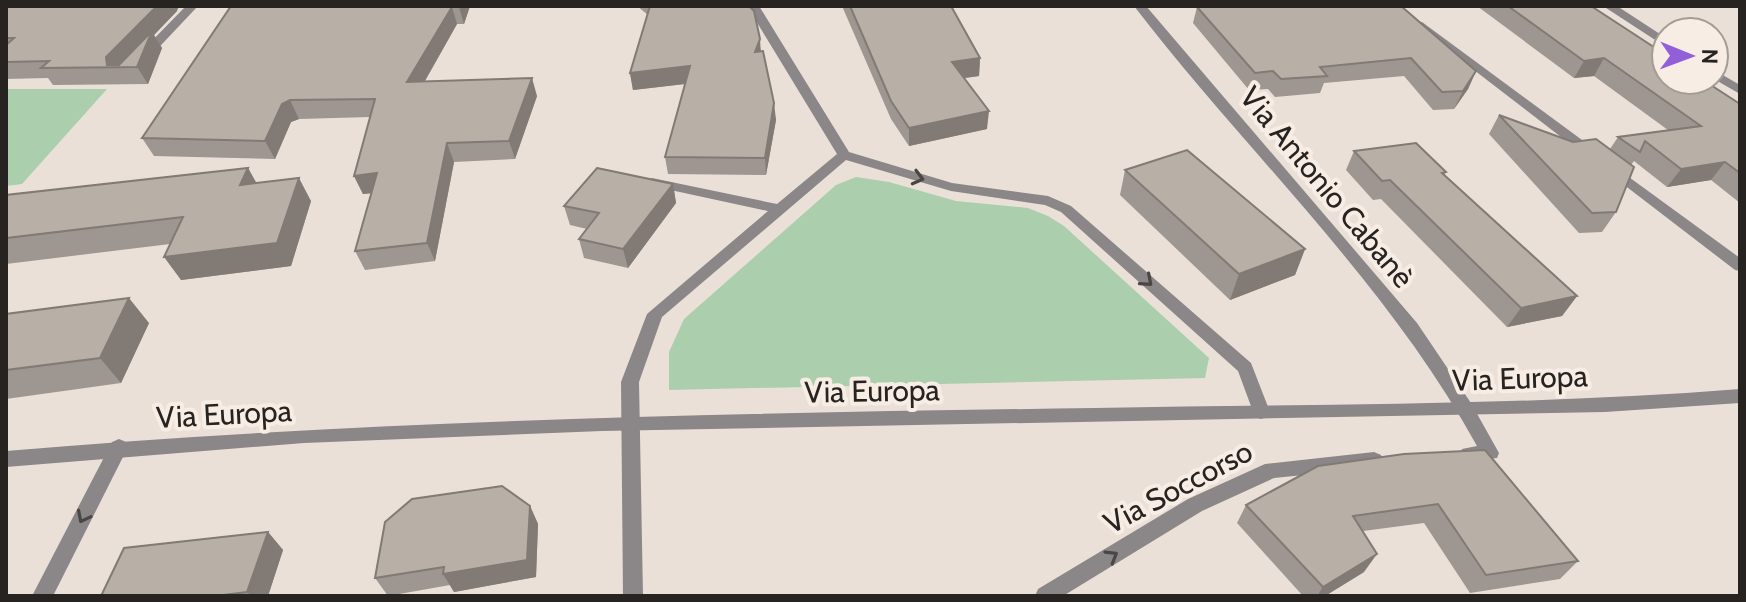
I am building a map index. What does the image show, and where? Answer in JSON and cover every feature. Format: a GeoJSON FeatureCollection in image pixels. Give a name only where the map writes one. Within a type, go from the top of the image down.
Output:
{"type":"FeatureCollection","features":[{"type":"Feature","properties":{"kind":"street"},"geometry":{"type":"LineString","coordinates":[[133,67],[192,6]]}},
{"type":"Feature","properties":{"kind":"street"},"geometry":{"type":"LineString","coordinates":[[753,6],[844,155],[951,187],[1048,201],[1066,209],[1245,368],[1261,412]]}},
{"type":"Feature","properties":{"kind":"street","name":"Via Antonio Cabanè"},"geometry":{"type":"LineString","coordinates":[[1140,6],[1411,327],[1465,408]]}},
{"type":"Feature","properties":{"kind":"street"},"geometry":{"type":"LineString","coordinates":[[1609,6],[1650,33]]}},
{"type":"Feature","properties":{"kind":"street"},"geometry":{"type":"LineString","coordinates":[[1422,25],[1740,266]]}},
{"type":"Feature","properties":{"kind":"street"},"geometry":{"type":"LineString","coordinates":[[633,596],[630,382],[655,314],[844,155]]}},
{"type":"Feature","properties":{"kind":"street"},"geometry":{"type":"LineString","coordinates":[[633,178],[780,209]]}},
{"type":"Feature","properties":{"kind":"street","name":"Via Europa"},"geometry":{"type":"LineString","coordinates":[[6,459],[119,447],[630,423],[1465,408],[1740,396]]}},
{"type":"Feature","properties":{"kind":"street"},"geometry":{"type":"LineString","coordinates":[[1443,455],[1490,453],[1465,408]]}},
{"type":"Feature","properties":{"kind":"street"},"geometry":{"type":"LineString","coordinates":[[42,596],[119,447]]}},
{"type":"Feature","properties":{"kind":"street","name":"Via Soccorso"},"geometry":{"type":"LineString","coordinates":[[1045,596],[1195,505],[1272,470],[1397,458]]}},
{"type":"Feature","properties":{"kind":"green space"},"geometry":{"type":"Polygon","coordinates":[[[6,89],[107,89],[22,184],[6,186],[6,89]]]}},
{"type":"Feature","properties":{"kind":"green space"},"geometry":{"type":"Polygon","coordinates":[[[856,177],[889,182],[956,201],[1028,208],[1048,216],[1064,226],[1209,358],[1205,378],[669,390],[669,352],[684,319],[836,185],[856,177]]]}},
{"type":"Feature","properties":{"kind":"building"},"geometry":{"type":"Polygon","coordinates":[[[6,6],[157,6],[106,57],[107,65],[119,65],[152,31],[137,67],[41,68],[49,61],[6,62],[6,45],[14,38],[6,38],[6,6]]]}},
{"type":"Feature","properties":{"kind":"building"},"geometry":{"type":"Polygon","coordinates":[[[231,6],[459,6],[452,7],[407,82],[532,78],[509,141],[447,143],[427,243],[355,251],[377,173],[354,176],[375,99],[290,100],[282,104],[265,141],[142,138],[231,6]]]}},
{"type":"Feature","properties":{"kind":"building"},"geometry":{"type":"Polygon","coordinates":[[[650,6],[749,6],[754,11],[760,39],[755,52],[763,51],[774,103],[765,158],[665,157],[690,66],[630,73],[650,6]]]}},
{"type":"Feature","properties":{"kind":"building"},"geometry":{"type":"Polygon","coordinates":[[[850,6],[951,6],[980,58],[952,62],[989,111],[909,128],[891,101],[850,6]]]}},
{"type":"Feature","properties":{"kind":"building"},"geometry":{"type":"Polygon","coordinates":[[[1401,6],[1476,71],[1463,91],[1442,92],[1411,58],[1320,67],[1327,76],[1281,79],[1273,71],[1255,73],[1197,7],[1401,6]]]}},
{"type":"Feature","properties":{"kind":"building"},"geometry":{"type":"Polygon","coordinates":[[[1508,6],[1591,6],[1650,45],[1650,90],[1604,58],[1584,61],[1508,6]]]}},
{"type":"Feature","properties":{"kind":"building"},"geometry":{"type":"Polygon","coordinates":[[[1658,96],[1728,96],[1740,104],[1740,173],[1725,162],[1681,169],[1645,141],[1640,152],[1618,137],[1701,126],[1658,96]]]}},
{"type":"Feature","properties":{"kind":"building"},"geometry":{"type":"Polygon","coordinates":[[[1499,115],[1573,142],[1596,139],[1634,167],[1616,212],[1592,213],[1499,115]]]}},
{"type":"Feature","properties":{"kind":"building"},"geometry":{"type":"Polygon","coordinates":[[[1416,143],[1446,172],[1442,173],[1577,296],[1521,308],[1390,180],[1382,181],[1354,151],[1416,143]]]}},
{"type":"Feature","properties":{"kind":"building"},"geometry":{"type":"Polygon","coordinates":[[[1187,150],[1305,249],[1239,274],[1125,170],[1187,150]]]}},
{"type":"Feature","properties":{"kind":"building"},"geometry":{"type":"Polygon","coordinates":[[[248,168],[240,185],[299,178],[277,243],[164,257],[183,217],[6,238],[6,195],[248,168]]]}},
{"type":"Feature","properties":{"kind":"building"},"geometry":{"type":"Polygon","coordinates":[[[597,168],[673,184],[623,249],[579,239],[599,213],[564,206],[597,168]]]}},
{"type":"Feature","properties":{"kind":"building"},"geometry":{"type":"Polygon","coordinates":[[[129,298],[100,358],[6,370],[6,314],[129,298]]]}},
{"type":"Feature","properties":{"kind":"building"},"geometry":{"type":"Polygon","coordinates":[[[1485,450],[1578,561],[1486,575],[1438,504],[1353,516],[1377,554],[1323,587],[1246,505],[1318,466],[1404,454],[1485,450]]]}},
{"type":"Feature","properties":{"kind":"building"},"geometry":{"type":"Polygon","coordinates":[[[502,486],[530,506],[527,560],[443,574],[444,567],[375,578],[385,522],[412,499],[502,486]]]}},
{"type":"Feature","properties":{"kind":"building"},"geometry":{"type":"Polygon","coordinates":[[[268,532],[247,592],[215,596],[101,596],[124,548],[268,532]]]}}]}
